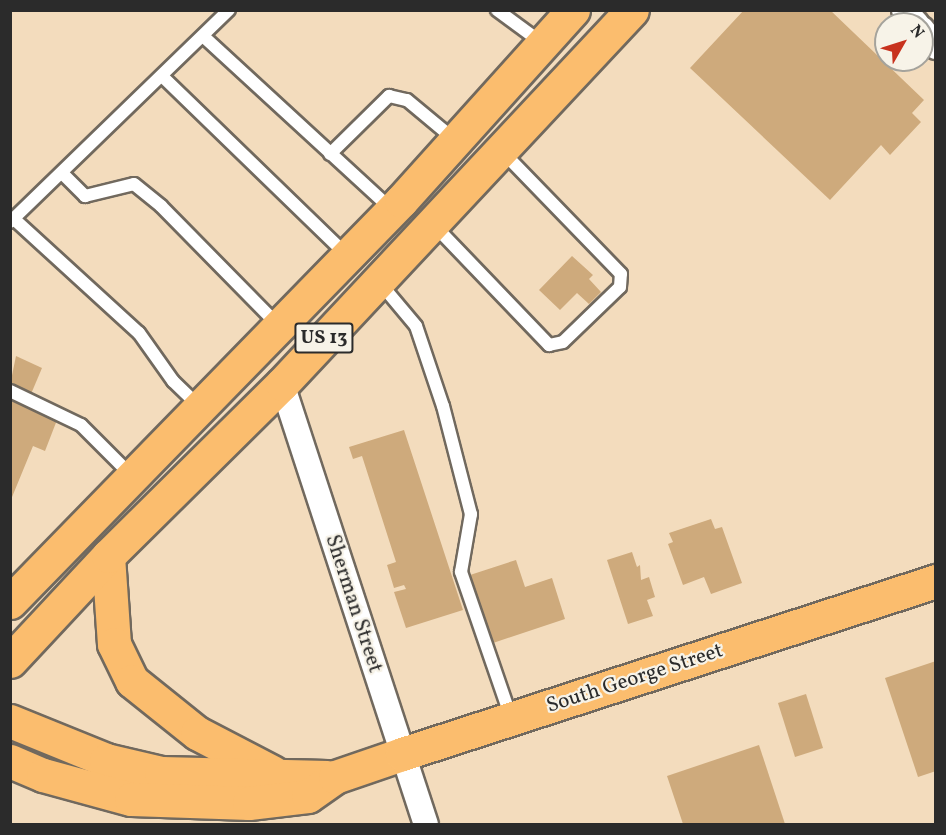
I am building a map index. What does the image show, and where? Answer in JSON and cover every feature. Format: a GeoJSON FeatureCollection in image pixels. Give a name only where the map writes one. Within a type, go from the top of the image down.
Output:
{"type":"FeatureCollection","features":[{"type":"Feature","properties":{"kind":"main road","name":"US 13"},"geometry":{"type":"LineString","coordinates":[[10,602],[392,210],[573,10]]}},
{"type":"Feature","properties":{"kind":"main road","name":"US 13"},"geometry":{"type":"LineString","coordinates":[[10,661],[108,556],[282,384],[632,10]]}},
{"type":"Feature","properties":{"kind":"main road"},"geometry":{"type":"LineString","coordinates":[[108,556],[114,644],[132,681],[197,733],[279,776]]}},
{"type":"Feature","properties":{"kind":"main road","name":"South George Street"},"geometry":{"type":"LineString","coordinates":[[10,761],[44,775],[131,799],[249,803],[308,796],[335,777],[402,754],[936,581]]}},
{"type":"Feature","properties":{"kind":"main road","name":"South George Street"},"geometry":{"type":"LineString","coordinates":[[10,721],[105,760],[161,773],[335,777]]}},
{"type":"Feature","properties":{"kind":"main road"},"geometry":{"type":"LineString","coordinates":[[225,825],[308,796]]}},
{"type":"Feature","properties":{"kind":"street","name":"Sherman Street"},"geometry":{"type":"LineString","coordinates":[[282,384],[426,825]]}},
{"type":"Feature","properties":{"kind":"lane"},"geometry":{"type":"LineString","coordinates":[[200,407],[173,381],[139,333],[12,221],[163,77],[229,10]]}},
{"type":"Feature","properties":{"kind":"lane"},"geometry":{"type":"LineString","coordinates":[[497,10],[543,44]]}},
{"type":"Feature","properties":{"kind":"lane"},"geometry":{"type":"LineString","coordinates":[[202,36],[392,210]]}},
{"type":"Feature","properties":{"kind":"lane"},"geometry":{"type":"LineString","coordinates":[[163,77],[348,256]]}},
{"type":"Feature","properties":{"kind":"lane"},"geometry":{"type":"LineString","coordinates":[[330,154],[389,96],[407,100],[456,140]]}},
{"type":"Feature","properties":{"kind":"lane"},"geometry":{"type":"LineString","coordinates":[[432,223],[549,345],[563,342],[620,287],[621,274],[500,149]]}},
{"type":"Feature","properties":{"kind":"lane"},"geometry":{"type":"LineString","coordinates":[[62,173],[85,196],[134,183],[161,206],[279,326]]}},
{"type":"Feature","properties":{"kind":"lane"},"geometry":{"type":"LineString","coordinates":[[377,280],[416,327],[443,406],[471,514],[461,572],[511,719]]}},
{"type":"Feature","properties":{"kind":"lane"},"geometry":{"type":"LineString","coordinates":[[10,391],[81,425],[132,477]]}},
{"type":"Feature","properties":{"kind":"building"},"geometry":{"type":"Polygon","coordinates":[[[744,10],[830,10],[874,52],[874,72],[895,72],[924,100],[912,113],[921,122],[890,155],[881,145],[830,200],[690,68],[744,10]]]}},
{"type":"Feature","properties":{"kind":"building"},"geometry":{"type":"Polygon","coordinates":[[[572,256],[593,275],[589,279],[601,292],[589,304],[577,293],[560,310],[539,290],[572,256]]]}},
{"type":"Feature","properties":{"kind":"building"},"geometry":{"type":"Polygon","coordinates":[[[16,356],[42,368],[31,394],[10,385],[16,356]]]}},
{"type":"Feature","properties":{"kind":"building"},"geometry":{"type":"Polygon","coordinates":[[[10,400],[57,420],[45,451],[33,446],[10,502],[10,400]]]}},
{"type":"Feature","properties":{"kind":"building"},"geometry":{"type":"Polygon","coordinates":[[[404,430],[463,610],[406,628],[394,592],[406,589],[404,585],[394,588],[387,565],[396,562],[362,456],[353,459],[349,447],[404,430]]]}},
{"type":"Feature","properties":{"kind":"building"},"geometry":{"type":"Polygon","coordinates":[[[711,519],[715,529],[722,527],[742,583],[711,594],[704,577],[683,585],[668,544],[673,542],[669,533],[711,519]]]}},
{"type":"Feature","properties":{"kind":"building"},"geometry":{"type":"Polygon","coordinates":[[[632,552],[637,567],[640,565],[641,580],[649,577],[655,597],[647,600],[653,616],[628,624],[607,560],[632,552]]]}},
{"type":"Feature","properties":{"kind":"building"},"geometry":{"type":"Polygon","coordinates":[[[516,560],[525,587],[552,578],[565,619],[493,643],[470,575],[516,560]]]}},
{"type":"Feature","properties":{"kind":"building"},"geometry":{"type":"Polygon","coordinates":[[[936,661],[936,771],[918,777],[885,678],[936,661]]]}},
{"type":"Feature","properties":{"kind":"building"},"geometry":{"type":"Polygon","coordinates":[[[806,694],[823,748],[795,757],[778,703],[806,694]]]}},
{"type":"Feature","properties":{"kind":"building"},"geometry":{"type":"Polygon","coordinates":[[[759,745],[785,824],[683,824],[667,776],[759,745]]]}}]}
